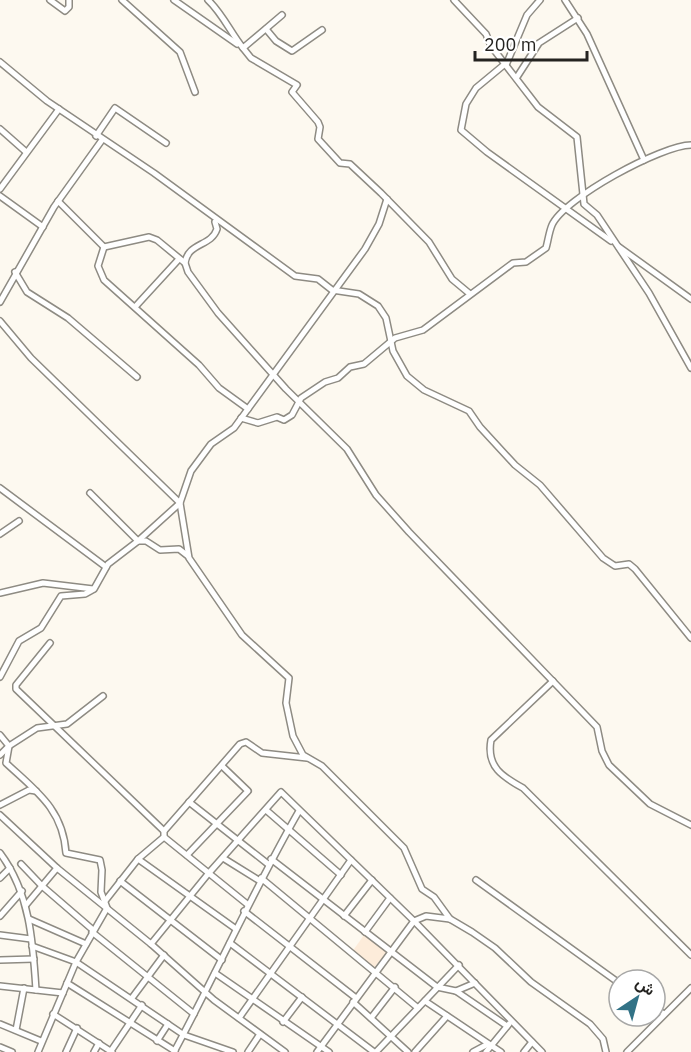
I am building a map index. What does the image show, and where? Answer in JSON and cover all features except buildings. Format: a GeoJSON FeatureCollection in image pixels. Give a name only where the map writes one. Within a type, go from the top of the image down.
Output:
{"type":"FeatureCollection","features":[{"type":"Feature","properties":{"kind":"street"},"geometry":{"type":"LineString","coordinates":[[50,0],[65,11],[69,7],[69,0]]}},
{"type":"Feature","properties":{"kind":"street"},"geometry":{"type":"LineString","coordinates":[[122,0],[180,52],[195,92]]}},
{"type":"Feature","properties":{"kind":"street"},"geometry":{"type":"LineString","coordinates":[[174,0],[242,47]]}},
{"type":"Feature","properties":{"kind":"street"},"geometry":{"type":"LineString","coordinates":[[208,0],[251,58],[297,85],[292,92],[318,122],[321,142],[340,163],[350,164],[387,199],[429,242],[452,279],[470,294]]}},
{"type":"Feature","properties":{"kind":"street"},"geometry":{"type":"LineString","coordinates":[[454,0],[486,34],[490,46],[517,77],[538,107],[579,140],[582,196],[585,205],[597,215],[649,293],[691,368]]}},
{"type":"Feature","properties":{"kind":"street"},"geometry":{"type":"LineString","coordinates":[[540,0],[527,15],[505,64],[476,88],[466,104],[461,130],[566,210],[691,299]]}},
{"type":"Feature","properties":{"kind":"street"},"geometry":{"type":"LineString","coordinates":[[565,0],[588,34],[644,160]]}},
{"type":"Feature","properties":{"kind":"street"},"geometry":{"type":"LineString","coordinates":[[242,47],[282,15]]}},
{"type":"Feature","properties":{"kind":"street"},"geometry":{"type":"LineString","coordinates":[[517,77],[539,44],[578,18]]}},
{"type":"Feature","properties":{"kind":"street"},"geometry":{"type":"LineString","coordinates":[[266,29],[276,41],[292,51],[322,30]]}},
{"type":"Feature","properties":{"kind":"street"},"geometry":{"type":"LineString","coordinates":[[0,62],[58,109],[295,276],[318,279],[332,290],[362,295],[378,306],[386,318],[399,363],[412,381],[424,390],[469,411],[480,427],[515,465],[550,496],[603,558],[615,566],[629,564],[635,569],[691,638]]}},
{"type":"Feature","properties":{"kind":"street"},"geometry":{"type":"LineString","coordinates":[[96,136],[115,108],[166,143]]}},
{"type":"Feature","properties":{"kind":"street"},"geometry":{"type":"LineString","coordinates":[[0,189],[58,109]]}},
{"type":"Feature","properties":{"kind":"street"},"geometry":{"type":"LineString","coordinates":[[0,129],[26,152]]}},
{"type":"Feature","properties":{"kind":"street"},"geometry":{"type":"LineString","coordinates":[[0,302],[15,272],[58,201],[102,140]]}},
{"type":"Feature","properties":{"kind":"street"},"geometry":{"type":"LineString","coordinates":[[241,418],[258,423],[277,417],[284,420],[295,412],[298,400],[325,382],[339,378],[350,366],[356,368],[364,364],[392,341],[423,330],[513,263],[526,262],[546,248],[552,224],[582,196],[644,160],[659,153],[691,145]]}},
{"type":"Feature","properties":{"kind":"street"},"geometry":{"type":"LineString","coordinates":[[0,196],[43,227]]}},
{"type":"Feature","properties":{"kind":"street"},"geometry":{"type":"LineString","coordinates":[[308,758],[293,736],[286,703],[289,678],[242,635],[189,558],[186,551],[180,503],[191,471],[211,444],[234,428],[332,290],[373,237],[387,199]]}},
{"type":"Feature","properties":{"kind":"street"},"geometry":{"type":"LineString","coordinates":[[58,201],[104,247]]}},
{"type":"Feature","properties":{"kind":"street"},"geometry":{"type":"LineString","coordinates":[[185,262],[191,249],[208,241],[217,232],[217,226],[208,213]]}},
{"type":"Feature","properties":{"kind":"street"},"geometry":{"type":"LineString","coordinates":[[104,247],[149,237],[157,240],[185,262],[188,272],[218,314],[347,449],[376,495],[597,727],[602,751],[609,765],[650,804],[691,825]]}},
{"type":"Feature","properties":{"kind":"street"},"geometry":{"type":"LineString","coordinates":[[104,247],[99,257],[100,273],[110,286],[199,365],[219,388],[248,409]]}},
{"type":"Feature","properties":{"kind":"street"},"geometry":{"type":"LineString","coordinates":[[135,307],[179,258]]}},
{"type":"Feature","properties":{"kind":"street"},"geometry":{"type":"LineString","coordinates":[[15,272],[27,292],[68,318],[137,377]]}},
{"type":"Feature","properties":{"kind":"street"},"geometry":{"type":"LineString","coordinates":[[0,321],[31,358],[180,503]]}},
{"type":"Feature","properties":{"kind":"street"},"geometry":{"type":"LineString","coordinates":[[0,488],[106,567]]}},
{"type":"Feature","properties":{"kind":"street"},"geometry":{"type":"LineString","coordinates":[[90,493],[138,542]]}},
{"type":"Feature","properties":{"kind":"street"},"geometry":{"type":"LineString","coordinates":[[0,677],[19,641],[41,628],[61,596],[85,594],[94,589],[106,567],[138,542],[180,503]]}},
{"type":"Feature","properties":{"kind":"street"},"geometry":{"type":"LineString","coordinates":[[0,534],[19,521]]}},
{"type":"Feature","properties":{"kind":"street"},"geometry":{"type":"LineString","coordinates":[[138,542],[146,541],[160,550],[179,549],[189,558]]}},
{"type":"Feature","properties":{"kind":"street"},"geometry":{"type":"LineString","coordinates":[[0,592],[43,583],[94,589]]}},
{"type":"Feature","properties":{"kind":"street"},"geometry":{"type":"LineString","coordinates":[[50,643],[16,685],[19,692],[164,834],[208,874],[247,904]]}},
{"type":"Feature","properties":{"kind":"street"},"geometry":{"type":"LineString","coordinates":[[553,681],[491,740],[490,752],[499,774],[523,788],[691,955]]}},
{"type":"Feature","properties":{"kind":"street"},"geometry":{"type":"LineString","coordinates":[[0,754],[37,728],[67,724],[104,696]]}},
{"type":"Feature","properties":{"kind":"street"},"geometry":{"type":"LineString","coordinates":[[0,735],[9,746],[6,763],[37,791],[61,822],[66,852],[100,860],[101,892],[107,908],[76,962],[38,1052]]}},
{"type":"Feature","properties":{"kind":"street"},"geometry":{"type":"LineString","coordinates":[[105,901],[138,860],[164,834],[189,802],[243,742],[262,753],[308,758],[322,766],[404,848],[422,889],[434,897],[450,919],[495,948],[531,982],[590,1024],[603,1039],[606,1052]]}},
{"type":"Feature","properties":{"kind":"street"},"geometry":{"type":"LineString","coordinates":[[187,855],[248,791],[222,766]]}},
{"type":"Feature","properties":{"kind":"street"},"geometry":{"type":"LineString","coordinates":[[0,805],[29,790],[37,791]]}},
{"type":"Feature","properties":{"kind":"street"},"geometry":{"type":"LineString","coordinates":[[151,944],[208,874],[281,792],[459,965],[542,1052]]}},
{"type":"Feature","properties":{"kind":"street"},"geometry":{"type":"LineString","coordinates":[[189,802],[238,841],[323,900],[437,987],[456,991],[507,1026]]}},
{"type":"Feature","properties":{"kind":"street"},"geometry":{"type":"LineString","coordinates":[[266,810],[341,875]]}},
{"type":"Feature","properties":{"kind":"street"},"geometry":{"type":"LineString","coordinates":[[67,983],[174,1051],[222,960],[247,904],[298,811]]}},
{"type":"Feature","properties":{"kind":"street"},"geometry":{"type":"LineString","coordinates":[[0,815],[57,868],[151,944],[205,993],[285,1052]]}},
{"type":"Feature","properties":{"kind":"street"},"geometry":{"type":"LineString","coordinates":[[1,856],[22,891],[26,905],[36,990]]}},
{"type":"Feature","properties":{"kind":"street"},"geometry":{"type":"LineString","coordinates":[[223,858],[261,879],[418,1008]]}},
{"type":"Feature","properties":{"kind":"street"},"geometry":{"type":"LineString","coordinates":[[138,860],[236,929]]}},
{"type":"Feature","properties":{"kind":"street"},"geometry":{"type":"LineString","coordinates":[[239,1018],[351,860]]}},
{"type":"Feature","properties":{"kind":"street"},"geometry":{"type":"LineString","coordinates":[[21,864],[93,931],[194,1014]]}},
{"type":"Feature","properties":{"kind":"street"},"geometry":{"type":"LineString","coordinates":[[0,878],[10,868]]}},
{"type":"Feature","properties":{"kind":"street"},"geometry":{"type":"LineString","coordinates":[[26,905],[57,868]]}},
{"type":"Feature","properties":{"kind":"street"},"geometry":{"type":"LineString","coordinates":[[344,916],[372,880]]}},
{"type":"Feature","properties":{"kind":"street"},"geometry":{"type":"LineString","coordinates":[[476,880],[607,974]]}},
{"type":"Feature","properties":{"kind":"street"},"geometry":{"type":"LineString","coordinates":[[120,881],[222,960]]}},
{"type":"Feature","properties":{"kind":"street"},"geometry":{"type":"LineString","coordinates":[[0,916],[22,891]]}},
{"type":"Feature","properties":{"kind":"street"},"geometry":{"type":"LineString","coordinates":[[365,932],[390,898]]}},
{"type":"Feature","properties":{"kind":"street"},"geometry":{"type":"LineString","coordinates":[[244,911],[355,1000],[408,1052]]}},
{"type":"Feature","properties":{"kind":"street"},"geometry":{"type":"LineString","coordinates":[[317,1052],[414,921],[426,916],[450,919]]}},
{"type":"Feature","properties":{"kind":"street"},"geometry":{"type":"LineString","coordinates":[[28,919],[86,944]]}},
{"type":"Feature","properties":{"kind":"street"},"geometry":{"type":"LineString","coordinates":[[0,934],[32,943],[76,962],[184,1035],[233,1052]]}},
{"type":"Feature","properties":{"kind":"street"},"geometry":{"type":"LineString","coordinates":[[230,943],[271,971],[375,1052],[459,965]]}},
{"type":"Feature","properties":{"kind":"street"},"geometry":{"type":"LineString","coordinates":[[132,998],[164,955]]}},
{"type":"Feature","properties":{"kind":"street"},"geometry":{"type":"LineString","coordinates":[[0,960],[34,959]]}},
{"type":"Feature","properties":{"kind":"street"},"geometry":{"type":"LineString","coordinates":[[215,973],[329,1052]]}},
{"type":"Feature","properties":{"kind":"street"},"geometry":{"type":"LineString","coordinates":[[456,991],[475,983]]}},
{"type":"Feature","properties":{"kind":"street"},"geometry":{"type":"LineString","coordinates":[[0,986],[63,993]]}},
{"type":"Feature","properties":{"kind":"street"},"geometry":{"type":"LineString","coordinates":[[371,1018],[395,987]]}},
{"type":"Feature","properties":{"kind":"street"},"geometry":{"type":"LineString","coordinates":[[16,1030],[24,988]]}},
{"type":"Feature","properties":{"kind":"street"},"geometry":{"type":"LineString","coordinates":[[667,1011],[691,988]]}},
{"type":"Feature","properties":{"kind":"street"},"geometry":{"type":"LineString","coordinates":[[473,1001],[483,991]]}},
{"type":"Feature","properties":{"kind":"street"},"geometry":{"type":"LineString","coordinates":[[283,1022],[302,997]]}},
{"type":"Feature","properties":{"kind":"street"},"geometry":{"type":"LineString","coordinates":[[425,1001],[501,1052]]}},
{"type":"Feature","properties":{"kind":"street"},"geometry":{"type":"LineString","coordinates":[[53,1014],[111,1052],[142,1005]]}},
{"type":"Feature","properties":{"kind":"street"},"geometry":{"type":"LineString","coordinates":[[418,1051],[447,1016]]}},
{"type":"Feature","properties":{"kind":"street"},"geometry":{"type":"LineString","coordinates":[[486,1052],[489,1045],[512,1020]]}},
{"type":"Feature","properties":{"kind":"street"},"geometry":{"type":"LineString","coordinates":[[0,1024],[41,1041]]}},
{"type":"Feature","properties":{"kind":"street"},"geometry":{"type":"LineString","coordinates":[[157,1041],[168,1024]]}},
{"type":"Feature","properties":{"kind":"street"},"geometry":{"type":"LineString","coordinates":[[66,1052],[77,1028]]}},
{"type":"Feature","properties":{"kind":"street"},"geometry":{"type":"LineString","coordinates":[[627,1052],[650,1028]]}},
{"type":"Feature","properties":{"kind":"street"},"geometry":{"type":"LineString","coordinates":[[248,1052],[261,1034]]}},
{"type":"Feature","properties":{"kind":"street"},"geometry":{"type":"LineString","coordinates":[[524,1052],[532,1042]]}},
{"type":"Feature","properties":{"kind":"street"},"geometry":{"type":"LineString","coordinates":[[94,1052],[99,1043]]}},
{"type":"Feature","properties":{"kind":"street"},"geometry":{"type":"LineString","coordinates":[[473,1052],[489,1045]]}},
{"type":"Feature","properties":{"kind":"street"},"geometry":{"type":"LineString","coordinates":[[0,1047],[12,1052]]}},
{"type":"Feature","properties":{"kind":"shaded area"},"geometry":{"type":"Polygon","coordinates":[[[364,935],[387,951],[374,968],[352,952],[364,935]]]}}]}
